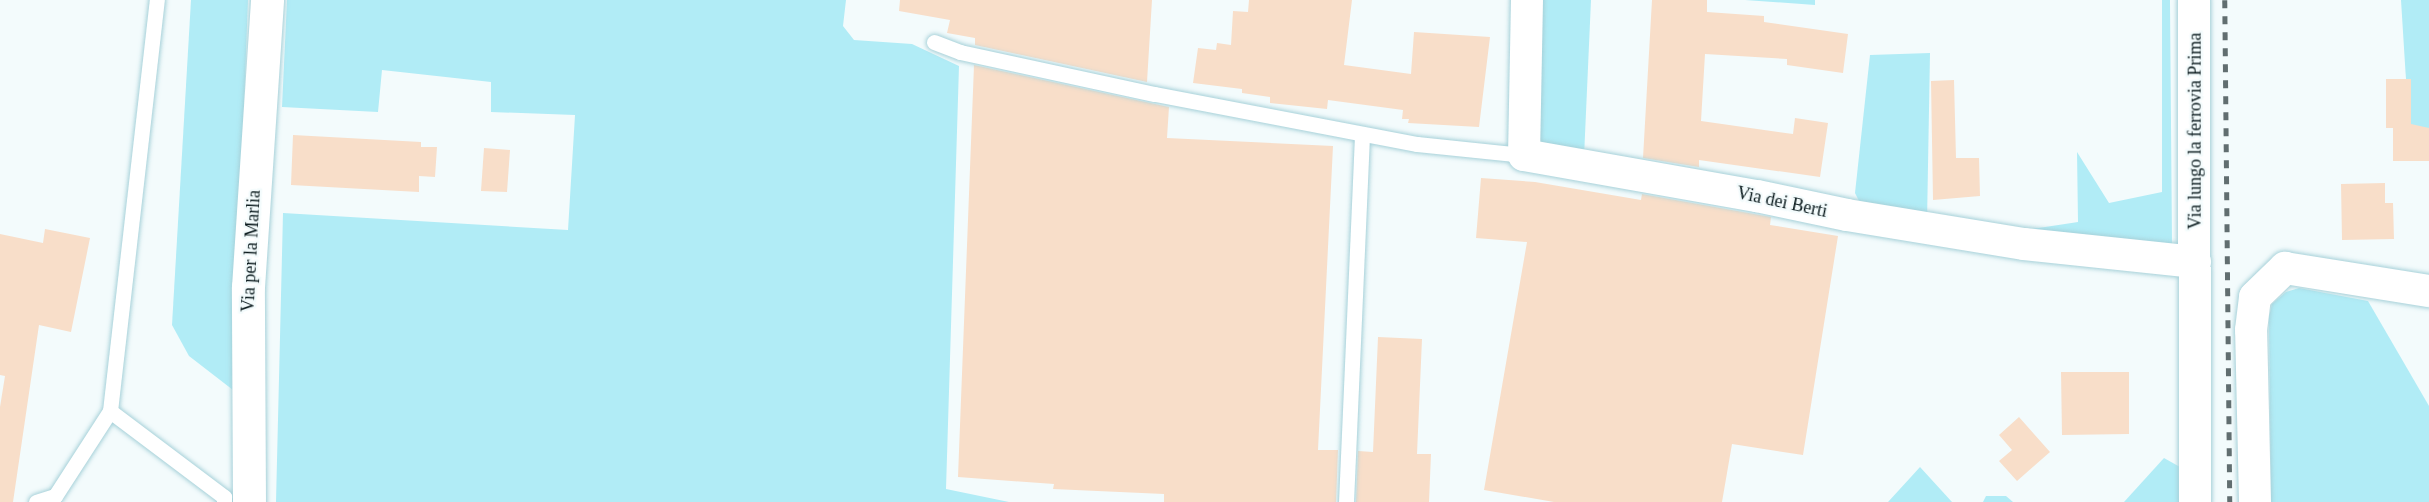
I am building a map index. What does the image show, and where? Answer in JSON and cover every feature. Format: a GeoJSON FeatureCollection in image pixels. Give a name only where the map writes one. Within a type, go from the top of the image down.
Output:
{"type":"FeatureCollection","features":[{"type":"Feature","properties":{"kind":"street","name":"Via per la Marlia"},"geometry":{"type":"LineString","coordinates":[[249,502],[248,287],[267,0]]}},
{"type":"Feature","properties":{"kind":"street"},"geometry":{"type":"LineString","coordinates":[[1524,155],[1527,0]]}},
{"type":"Feature","properties":{"kind":"street","name":"Via lungo la ferrovia Prima"},"geometry":{"type":"LineString","coordinates":[[2194,0],[2195,502]]}},
{"type":"Feature","properties":{"kind":"street","name":"Via dei Berti"},"geometry":{"type":"LineString","coordinates":[[1524,155],[2003,240],[2195,262]]}},
{"type":"Feature","properties":{"kind":"street"},"geometry":{"type":"LineString","coordinates":[[2255,502],[2251,330],[2255,297],[2285,268],[2429,291]]}},
{"type":"Feature","properties":{"kind":"lane"},"geometry":{"type":"LineString","coordinates":[[36,502],[55,496],[110,411],[157,0]]}},
{"type":"Feature","properties":{"kind":"lane"},"geometry":{"type":"LineString","coordinates":[[934,42],[1006,62],[1362,134],[1417,144],[1524,155]]}},
{"type":"Feature","properties":{"kind":"lane"},"geometry":{"type":"LineString","coordinates":[[1346,502],[1362,134]]}},
{"type":"Feature","properties":{"kind":"lane"},"geometry":{"type":"LineString","coordinates":[[110,411],[224,497],[225,502]]}},
{"type":"Feature","properties":{"kind":"shaded area"},"geometry":{"type":"Polygon","coordinates":[[[191,0],[248,0],[233,390],[189,356],[172,325],[191,0]]]}},
{"type":"Feature","properties":{"kind":"shaded area"},"geometry":{"type":"Polygon","coordinates":[[[287,0],[846,0],[843,26],[854,40],[912,44],[959,66],[946,489],[1009,502],[276,502],[283,213],[568,230],[575,115],[491,112],[491,82],[382,70],[378,112],[282,107],[287,0]]]}},
{"type":"Feature","properties":{"kind":"shaded area"},"geometry":{"type":"Polygon","coordinates":[[[1536,0],[1591,0],[1584,157],[1538,141],[1536,0]]]}},
{"type":"Feature","properties":{"kind":"shaded area"},"geometry":{"type":"Polygon","coordinates":[[[1745,0],[1815,0],[1815,5],[1745,0]]]}},
{"type":"Feature","properties":{"kind":"shaded area"},"geometry":{"type":"Polygon","coordinates":[[[2162,0],[2170,0],[2172,246],[2025,230],[2078,222],[2077,152],[2109,203],[2162,192],[2162,0]]]}},
{"type":"Feature","properties":{"kind":"shaded area"},"geometry":{"type":"Polygon","coordinates":[[[2401,0],[2429,0],[2429,144],[2410,143],[2401,0]]]}},
{"type":"Feature","properties":{"kind":"shaded area"},"geometry":{"type":"Polygon","coordinates":[[[1930,53],[1927,222],[1860,203],[1855,193],[1870,55],[1930,53]]]}},
{"type":"Feature","properties":{"kind":"shaded area"},"geometry":{"type":"Polygon","coordinates":[[[2299,288],[2368,301],[2429,406],[2429,502],[2271,502],[2269,317],[2272,304],[2286,292],[2299,288]]]}},
{"type":"Feature","properties":{"kind":"shaded area"},"geometry":{"type":"Polygon","coordinates":[[[2164,458],[2180,467],[2180,502],[2124,502],[2164,458]]]}},
{"type":"Feature","properties":{"kind":"shaded area"},"geometry":{"type":"Polygon","coordinates":[[[1920,467],[1952,502],[1888,502],[1910,478],[1920,467]]]}},
{"type":"Feature","properties":{"kind":"shaded area"},"geometry":{"type":"Polygon","coordinates":[[[1986,496],[2006,496],[2013,502],[1983,502],[1986,496]]]}},
{"type":"Feature","properties":{"kind":"building"},"geometry":{"type":"Polygon","coordinates":[[[900,0],[1152,0],[1147,82],[975,45],[975,38],[947,33],[950,20],[899,11],[900,0]]]}},
{"type":"Feature","properties":{"kind":"building"},"geometry":{"type":"Polygon","coordinates":[[[1249,0],[1352,0],[1344,65],[1411,74],[1414,32],[1490,37],[1479,127],[1408,123],[1409,119],[1402,119],[1403,110],[1328,100],[1327,109],[1270,103],[1270,97],[1242,93],[1242,89],[1193,83],[1198,48],[1216,50],[1217,43],[1231,45],[1233,11],[1248,12],[1249,0]]]}},
{"type":"Feature","properties":{"kind":"building"},"geometry":{"type":"Polygon","coordinates":[[[1652,0],[1707,0],[1707,12],[1764,16],[1764,22],[1848,34],[1843,73],[1787,65],[1787,59],[1705,54],[1701,121],[1793,134],[1795,118],[1828,123],[1820,177],[1699,160],[1699,167],[1643,158],[1652,0]]]}},
{"type":"Feature","properties":{"kind":"building"},"geometry":{"type":"Polygon","coordinates":[[[974,65],[1169,107],[1167,138],[1333,146],[1318,450],[1338,450],[1336,502],[1164,502],[1164,494],[1053,489],[1054,484],[958,477],[974,65]]]}},
{"type":"Feature","properties":{"kind":"building"},"geometry":{"type":"Polygon","coordinates":[[[2386,79],[2411,79],[2411,124],[2429,128],[2429,161],[2393,161],[2393,128],[2386,128],[2386,79]]]}},
{"type":"Feature","properties":{"kind":"building"},"geometry":{"type":"Polygon","coordinates":[[[1954,80],[1956,158],[1979,158],[1980,196],[1933,200],[1931,81],[1954,80]]]}},
{"type":"Feature","properties":{"kind":"building"},"geometry":{"type":"Polygon","coordinates":[[[293,135],[421,142],[421,147],[437,147],[435,177],[419,176],[419,192],[291,185],[293,135]]]}},
{"type":"Feature","properties":{"kind":"building"},"geometry":{"type":"Polygon","coordinates":[[[484,148],[510,150],[507,192],[481,191],[484,148]]]}},
{"type":"Feature","properties":{"kind":"building"},"geometry":{"type":"Polygon","coordinates":[[[1481,178],[1535,182],[1641,200],[1642,194],[1771,217],[1770,225],[1838,236],[1803,455],[1732,444],[1722,502],[1554,502],[1484,490],[1527,242],[1476,238],[1481,178]]]}},
{"type":"Feature","properties":{"kind":"building"},"geometry":{"type":"Polygon","coordinates":[[[2385,183],[2385,203],[2393,203],[2394,239],[2342,240],[2341,184],[2385,183]]]}},
{"type":"Feature","properties":{"kind":"building"},"geometry":{"type":"Polygon","coordinates":[[[45,229],[90,238],[71,332],[39,325],[13,502],[0,502],[0,407],[5,376],[0,375],[0,234],[43,243],[45,229]]]}},
{"type":"Feature","properties":{"kind":"building"},"geometry":{"type":"Polygon","coordinates":[[[1378,337],[1422,339],[1417,454],[1431,454],[1429,502],[1356,502],[1358,451],[1373,452],[1378,337]]]}},
{"type":"Feature","properties":{"kind":"building"},"geometry":{"type":"Polygon","coordinates":[[[2061,372],[2129,372],[2129,434],[2062,435],[2061,372]]]}},
{"type":"Feature","properties":{"kind":"building"},"geometry":{"type":"Polygon","coordinates":[[[2019,417],[2050,452],[2017,481],[1999,461],[2012,450],[1999,435],[2019,417]]]}},
{"type":"Feature","properties":{"kind":"railway"},"geometry":{"type":"LineString","coordinates":[[2225,0],[2230,502]]}}]}
